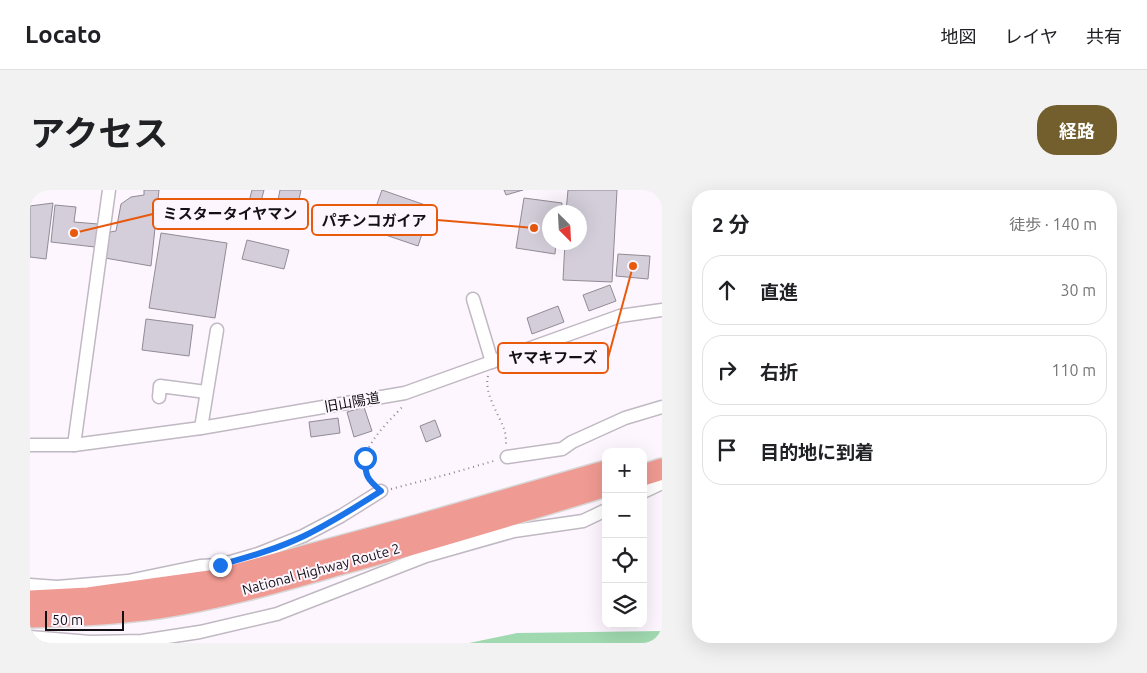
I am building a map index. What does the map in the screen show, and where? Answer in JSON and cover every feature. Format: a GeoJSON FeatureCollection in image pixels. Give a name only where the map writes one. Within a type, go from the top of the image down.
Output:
{"type":"FeatureCollection","features":[{"type":"Feature","properties":{"kind":"highway"},"geometry":{"type":"LineString","coordinates":[[647,459],[662,454]]}},
{"type":"Feature","properties":{"kind":"highway"},"geometry":{"type":"LineString","coordinates":[[647,474],[662,469]]}},
{"type":"Feature","properties":{"kind":"highway","name":"National Highway Route 2"},"geometry":{"type":"LineString","coordinates":[[30,602],[88,598],[130,587],[226,577],[410,528],[602,471]]}},
{"type":"Feature","properties":{"kind":"highway","name":"National Highway Route 2"},"geometry":{"type":"LineString","coordinates":[[30,618],[92,616],[177,604],[424,549],[602,487]]}},
{"type":"Feature","properties":{"kind":"street"},"geometry":{"type":"LineString","coordinates":[[74,445],[109,190]]}},
{"type":"Feature","properties":{"kind":"street"},"geometry":{"type":"LineString","coordinates":[[473,299],[492,362]]}},
{"type":"Feature","properties":{"kind":"street","name":"旧山陽道"},"geometry":{"type":"LineString","coordinates":[[30,446],[74,445],[201,428],[405,393],[620,316],[662,310]]}},
{"type":"Feature","properties":{"kind":"street"},"geometry":{"type":"LineString","coordinates":[[201,428],[217,330]]}},
{"type":"Feature","properties":{"kind":"street"},"geometry":{"type":"LineString","coordinates":[[159,397],[160,386],[206,392]]}},
{"type":"Feature","properties":{"kind":"street"},"geometry":{"type":"LineString","coordinates":[[507,457],[562,449],[572,442],[625,418],[662,407]]}},
{"type":"Feature","properties":{"kind":"street"},"geometry":{"type":"LineString","coordinates":[[647,490],[662,483]]}},
{"type":"Feature","properties":{"kind":"street"},"geometry":{"type":"LineString","coordinates":[[30,585],[130,587],[200,566],[220,565],[258,554],[303,536],[341,516],[381,491]]}},
{"type":"Feature","properties":{"kind":"street"},"geometry":{"type":"LineString","coordinates":[[30,636],[90,642],[142,641],[200,632],[277,614],[424,549],[514,531],[583,521],[602,512]]}},
{"type":"Feature","properties":{"kind":"path"},"geometry":{"type":"LineString","coordinates":[[405,393],[405,404],[373,438],[365,458],[365,473],[370,482],[381,491],[507,457],[505,431],[492,400],[487,382],[492,362]]}},
{"type":"Feature","properties":{"kind":"green space"},"geometry":{"type":"Polygon","coordinates":[[[662,631],[662,643],[469,643],[517,633],[662,631]]]}},
{"type":"Feature","properties":{"kind":"building"},"geometry":{"type":"Polygon","coordinates":[[[144,190],[159,190],[151,266],[105,258],[110,232],[116,231],[121,204],[131,197],[144,195],[144,190]]]}},
{"type":"Feature","properties":{"kind":"building"},"geometry":{"type":"Polygon","coordinates":[[[252,190],[264,190],[254,228],[243,225],[252,190]]]}},
{"type":"Feature","properties":{"kind":"building"},"geometry":{"type":"Polygon","coordinates":[[[280,190],[301,190],[295,219],[275,215],[280,190]]]}},
{"type":"Feature","properties":{"kind":"building"},"geometry":{"type":"Polygon","coordinates":[[[382,190],[431,207],[418,246],[368,229],[382,190]]]}},
{"type":"Feature","properties":{"kind":"building"},"geometry":{"type":"Polygon","coordinates":[[[504,190],[523,190],[506,195],[504,190]]]}},
{"type":"Feature","properties":{"kind":"building"},"geometry":{"type":"Polygon","coordinates":[[[568,190],[617,190],[612,282],[563,280],[565,250],[587,250],[587,205],[567,205],[568,190]]]}},
{"type":"Feature","properties":{"kind":"building"},"geometry":{"type":"Polygon","coordinates":[[[524,198],[562,203],[562,205],[542,205],[542,250],[555,250],[555,254],[516,248],[524,198]]]}},
{"type":"Feature","properties":{"kind":"building"},"geometry":{"type":"Polygon","coordinates":[[[53,203],[46,259],[30,257],[30,206],[53,203]]]}},
{"type":"Feature","properties":{"kind":"building"},"geometry":{"type":"Polygon","coordinates":[[[55,205],[76,207],[74,222],[98,224],[95,247],[51,242],[55,205]]]}},
{"type":"Feature","properties":{"kind":"building"},"geometry":{"type":"Polygon","coordinates":[[[161,233],[227,243],[215,318],[149,308],[161,233]]]}},
{"type":"Feature","properties":{"kind":"building"},"geometry":{"type":"Polygon","coordinates":[[[247,240],[289,250],[284,269],[242,259],[247,240]]]}},
{"type":"Feature","properties":{"kind":"building"},"geometry":{"type":"Polygon","coordinates":[[[618,254],[650,256],[648,279],[616,276],[618,254]]]}},
{"type":"Feature","properties":{"kind":"building"},"geometry":{"type":"Polygon","coordinates":[[[610,285],[616,301],[589,311],[583,295],[610,285]]]}},
{"type":"Feature","properties":{"kind":"building"},"geometry":{"type":"Polygon","coordinates":[[[558,306],[564,322],[532,334],[527,318],[558,306]]]}},
{"type":"Feature","properties":{"kind":"building"},"geometry":{"type":"Polygon","coordinates":[[[146,319],[193,325],[189,356],[142,350],[146,319]]]}},
{"type":"Feature","properties":{"kind":"building"},"geometry":{"type":"Polygon","coordinates":[[[364,407],[372,431],[354,437],[347,412],[364,407]]]}},
{"type":"Feature","properties":{"kind":"building"},"geometry":{"type":"Polygon","coordinates":[[[338,418],[340,433],[311,437],[309,422],[338,418]]]}},
{"type":"Feature","properties":{"kind":"building"},"geometry":{"type":"Polygon","coordinates":[[[435,420],[441,436],[426,442],[420,426],[435,420]]]}},
{"type":"Feature","properties":{"kind":"place","name":"パチンコガイア"},"geometry":{"type":"Point","coordinates":[534,228]}},
{"type":"Feature","properties":{"kind":"place","name":"ミスタータイヤマン"},"geometry":{"type":"Point","coordinates":[74,233]}},
{"type":"Feature","properties":{"kind":"place","name":"ヤマキフーズ"},"geometry":{"type":"Point","coordinates":[633,266]}},
{"type":"Feature","properties":{"kind":"route"},"geometry":{"type":"LineString","coordinates":[[220,565],[258,554],[303,536],[341,516],[381,491],[370,482],[365,473],[365,458]]}}]}
